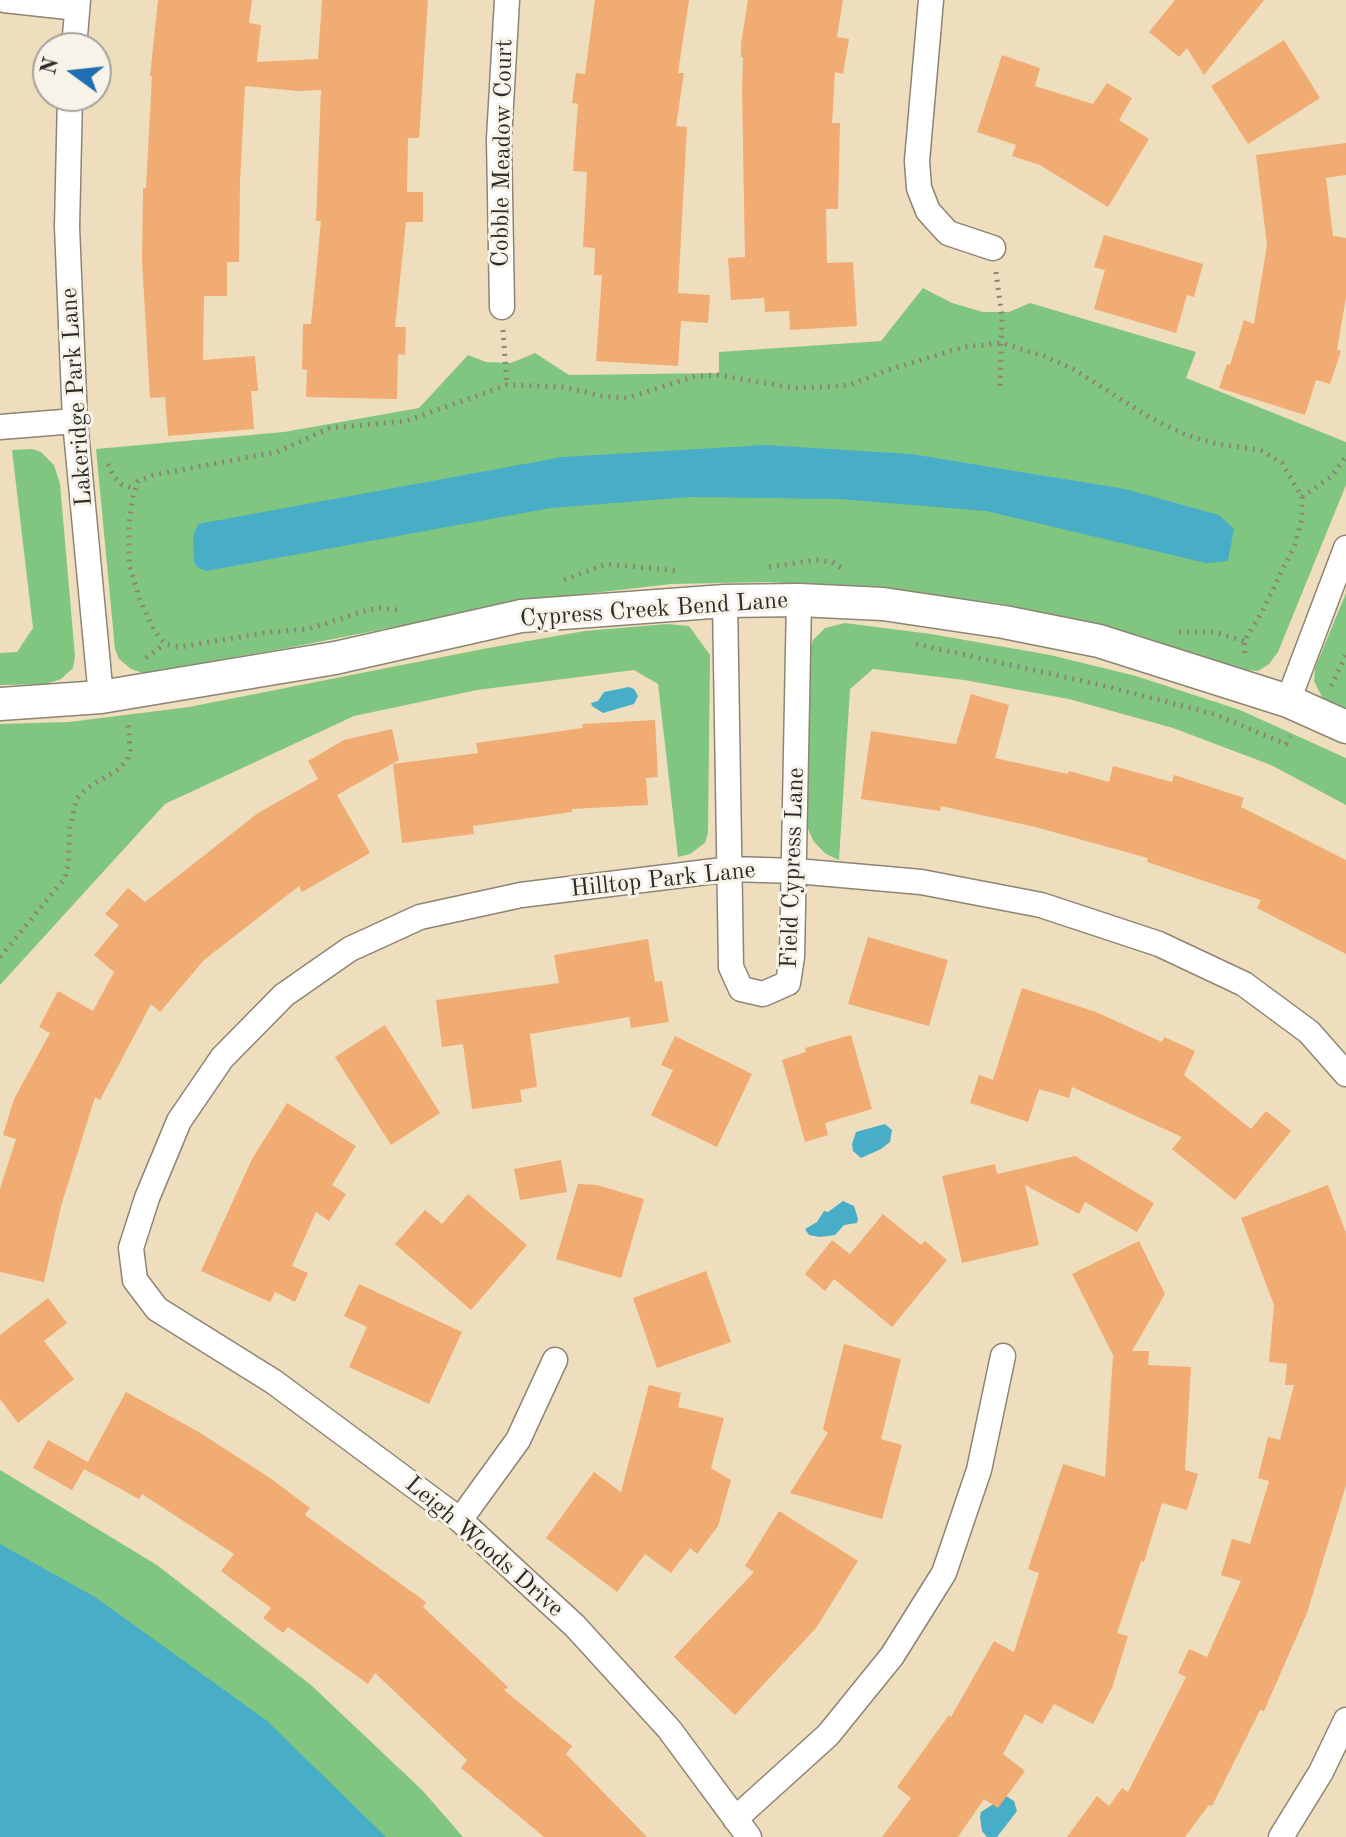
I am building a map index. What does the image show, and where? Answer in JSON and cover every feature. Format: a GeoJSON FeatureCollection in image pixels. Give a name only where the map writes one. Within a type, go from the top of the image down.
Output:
{"type":"FeatureCollection","features":[{"type":"Feature","properties":{"kind":"street"},"geometry":{"type":"LineString","coordinates":[[4,0],[78,4],[75,32]]}},
{"type":"Feature","properties":{"kind":"street","name":"Cobble Meadow Court"},"geometry":{"type":"LineString","coordinates":[[502,307],[499,139],[507,0]]}},
{"type":"Feature","properties":{"kind":"street"},"geometry":{"type":"LineString","coordinates":[[931,0],[918,148],[919,188],[928,211],[948,233],[993,248]]}},
{"type":"Feature","properties":{"kind":"street","name":"Lakeridge Park Lane"},"geometry":{"type":"LineString","coordinates":[[70,112],[67,227],[75,421],[113,695]]}},
{"type":"Feature","properties":{"kind":"street"},"geometry":{"type":"LineString","coordinates":[[0,427],[75,421]]}},
{"type":"Feature","properties":{"kind":"street"},"geometry":{"type":"LineString","coordinates":[[1288,701],[1346,548]]}},
{"type":"Feature","properties":{"kind":"street","name":"Cypress Creek Bend Lane"},"geometry":{"type":"LineString","coordinates":[[0,704],[113,695],[335,658],[521,616],[725,601],[799,600],[883,604],[1004,622],[1099,641],[1288,701],[1346,727]]}},
{"type":"Feature","properties":{"kind":"street","name":"Field Cypress Lane"},"geometry":{"type":"LineString","coordinates":[[725,601],[731,967],[741,989],[763,994],[788,983],[792,957],[799,600]]}},
{"type":"Feature","properties":{"kind":"street","name":"Hilltop Park Lane"},"geometry":{"type":"LineString","coordinates":[[135,1280],[131,1248],[147,1198],[179,1121],[222,1058],[284,995],[350,949],[420,917],[521,895],[731,869],[796,871],[921,882],[1041,905],[1159,944],[1244,984],[1309,1032],[1346,1074]]}},
{"type":"Feature","properties":{"kind":"street","name":"Leigh Woods Drive"},"geometry":{"type":"LineString","coordinates":[[135,1280],[157,1309],[274,1382],[460,1520],[575,1626],[669,1729],[742,1828]]}},
{"type":"Feature","properties":{"kind":"street"},"geometry":{"type":"LineString","coordinates":[[742,1828],[828,1735],[892,1656],[944,1573],[979,1470],[1003,1356]]}},
{"type":"Feature","properties":{"kind":"street"},"geometry":{"type":"LineString","coordinates":[[460,1520],[518,1440],[555,1360]]}},
{"type":"Feature","properties":{"kind":"street"},"geometry":{"type":"LineString","coordinates":[[1281,1837],[1321,1772],[1346,1720]]}},
{"type":"Feature","properties":{"kind":"path"},"geometry":{"type":"LineString","coordinates":[[993,248],[1002,343],[1000,391]]}},
{"type":"Feature","properties":{"kind":"path"},"geometry":{"type":"LineString","coordinates":[[502,307],[507,385]]}},
{"type":"Feature","properties":{"kind":"path"},"geometry":{"type":"LineString","coordinates":[[407,609],[380,608],[308,629],[179,647],[165,644],[154,630],[140,600],[129,564],[129,523],[138,481],[153,475],[277,452],[330,428],[406,421],[507,385],[564,387],[627,398],[696,376],[717,375],[794,388],[849,385],[964,347],[1002,343],[1032,351],[1075,370],[1149,417],[1186,435],[1217,444],[1246,446],[1271,455],[1287,471],[1302,497],[1302,519],[1295,544],[1262,612],[1244,641],[1214,632],[1176,632]]}},
{"type":"Feature","properties":{"kind":"path"},"geometry":{"type":"LineString","coordinates":[[1302,497],[1332,476],[1346,456]]}},
{"type":"Feature","properties":{"kind":"path"},"geometry":{"type":"LineString","coordinates":[[756,567],[816,560],[832,562],[843,570],[858,572]]}},
{"type":"Feature","properties":{"kind":"path"},"geometry":{"type":"LineString","coordinates":[[551,583],[607,564],[695,571]]}},
{"type":"Feature","properties":{"kind":"path"},"geometry":{"type":"LineString","coordinates":[[915,643],[1214,714],[1286,744],[1292,733]]}},
{"type":"Feature","properties":{"kind":"path"},"geometry":{"type":"LineString","coordinates":[[1329,692],[1346,655]]}},
{"type":"Feature","properties":{"kind":"path"},"geometry":{"type":"LineString","coordinates":[[0,957],[65,878],[70,827],[77,798],[127,760],[130,750],[113,695]]}},
{"type":"Feature","properties":{"kind":"green space"},"geometry":{"type":"Polygon","coordinates":[[[923,288],[952,303],[983,312],[1009,312],[1030,303],[1196,352],[1186,378],[1346,442],[1346,485],[1278,652],[1269,664],[1258,671],[1237,669],[1122,633],[1003,604],[884,589],[769,582],[671,584],[532,600],[143,673],[131,669],[119,659],[115,649],[96,449],[284,432],[419,408],[468,355],[486,362],[511,363],[535,353],[569,375],[719,373],[719,352],[881,341],[923,288]]]}},
{"type":"Feature","properties":{"kind":"green space"},"geometry":{"type":"Polygon","coordinates":[[[12,450],[41,452],[54,465],[60,484],[75,656],[73,668],[61,679],[46,684],[0,685],[0,653],[17,652],[33,628],[12,450]]]}},
{"type":"Feature","properties":{"kind":"green space"},"geometry":{"type":"Polygon","coordinates":[[[1346,593],[1346,713],[1324,701],[1314,681],[1315,668],[1346,593]]]}},
{"type":"Feature","properties":{"kind":"green space"},"geometry":{"type":"Polygon","coordinates":[[[845,623],[1050,655],[1136,676],[1240,710],[1346,758],[1346,805],[1271,765],[1173,728],[1069,699],[964,680],[873,669],[850,689],[839,860],[826,854],[814,842],[807,827],[808,659],[813,640],[825,628],[845,623]]]}},
{"type":"Feature","properties":{"kind":"green space"},"geometry":{"type":"Polygon","coordinates":[[[667,624],[689,626],[710,655],[708,833],[705,843],[690,854],[678,857],[658,684],[634,670],[477,690],[354,716],[165,804],[0,985],[0,724],[69,722],[189,707],[585,631],[667,624]]]}},
{"type":"Feature","properties":{"kind":"green space"},"geometry":{"type":"Polygon","coordinates":[[[0,1470],[157,1565],[311,1685],[423,1791],[463,1837],[0,1837],[0,1470]]]}},
{"type":"Feature","properties":{"kind":"water"},"geometry":{"type":"Polygon","coordinates":[[[766,445],[911,454],[1125,489],[1219,515],[1234,529],[1228,561],[1206,563],[986,511],[838,499],[691,497],[551,508],[206,571],[194,562],[193,537],[198,524],[562,457],[766,445]]]}},
{"type":"Feature","properties":{"kind":"water"},"geometry":{"type":"Polygon","coordinates":[[[629,687],[638,696],[634,704],[603,713],[592,706],[591,703],[598,701],[604,692],[629,687]]]}},
{"type":"Feature","properties":{"kind":"water"},"geometry":{"type":"Polygon","coordinates":[[[885,1124],[892,1130],[890,1142],[861,1158],[853,1151],[856,1132],[885,1124]]]}},
{"type":"Feature","properties":{"kind":"water"},"geometry":{"type":"Polygon","coordinates":[[[843,1201],[854,1206],[857,1223],[844,1225],[835,1235],[809,1235],[805,1229],[817,1222],[824,1211],[828,1212],[843,1201]]]}},
{"type":"Feature","properties":{"kind":"water"},"geometry":{"type":"Polygon","coordinates":[[[0,1544],[95,1597],[266,1720],[386,1837],[0,1837],[0,1544]]]}},
{"type":"Feature","properties":{"kind":"water"},"geometry":{"type":"Polygon","coordinates":[[[1006,1796],[1014,1801],[1017,1811],[997,1837],[987,1837],[982,1831],[981,1812],[1006,1796]]]}},
{"type":"Feature","properties":{"kind":"building"},"geometry":{"type":"Polygon","coordinates":[[[158,0],[252,0],[249,23],[261,25],[257,62],[318,59],[322,0],[428,0],[419,138],[408,138],[407,192],[423,192],[423,222],[406,222],[395,327],[406,327],[405,355],[398,354],[397,399],[306,397],[307,370],[302,369],[303,324],[311,324],[321,221],[316,221],[321,90],[245,86],[239,262],[227,262],[227,296],[204,296],[203,360],[255,356],[258,391],[251,391],[254,429],[168,436],[165,397],[150,398],[142,261],[143,188],[146,188],[150,76],[158,0]]]}},
{"type":"Feature","properties":{"kind":"building"},"geometry":{"type":"Polygon","coordinates":[[[595,0],[689,0],[678,73],[684,73],[676,126],[687,127],[678,293],[710,295],[708,323],[681,321],[678,366],[596,361],[602,275],[594,275],[595,248],[583,247],[587,172],[573,171],[578,104],[572,103],[576,73],[585,74],[595,0]]]}},
{"type":"Feature","properties":{"kind":"building"},"geometry":{"type":"Polygon","coordinates":[[[748,0],[843,0],[837,37],[849,39],[843,74],[835,72],[832,123],[840,123],[838,209],[826,209],[827,263],[853,262],[857,326],[790,330],[789,311],[765,312],[764,298],[731,300],[728,258],[745,257],[741,44],[748,0]]]}},
{"type":"Feature","properties":{"kind":"building"},"geometry":{"type":"Polygon","coordinates":[[[1175,0],[1264,0],[1204,75],[1187,48],[1179,57],[1149,32],[1175,0]]]}},
{"type":"Feature","properties":{"kind":"building"},"geometry":{"type":"Polygon","coordinates":[[[1284,40],[1320,98],[1248,144],[1211,86],[1284,40]]]}},
{"type":"Feature","properties":{"kind":"building"},"geometry":{"type":"Polygon","coordinates":[[[1002,55],[1040,68],[1035,86],[1093,104],[1107,83],[1132,98],[1119,120],[1149,139],[1108,207],[1040,165],[1012,156],[1016,145],[977,132],[1002,55]]]}},
{"type":"Feature","properties":{"kind":"building"},"geometry":{"type":"Polygon","coordinates":[[[1346,143],[1346,175],[1326,178],[1333,236],[1346,238],[1346,297],[1337,350],[1341,351],[1330,384],[1316,380],[1305,415],[1219,388],[1244,320],[1254,324],[1267,245],[1256,155],[1346,143]]]}},
{"type":"Feature","properties":{"kind":"building"},"geometry":{"type":"Polygon","coordinates":[[[1104,235],[1203,264],[1194,297],[1187,295],[1176,333],[1094,309],[1105,270],[1094,267],[1104,235]]]}},
{"type":"Feature","properties":{"kind":"building"},"geometry":{"type":"Polygon","coordinates":[[[971,694],[1009,705],[995,758],[1068,774],[1069,771],[1109,782],[1113,766],[1172,782],[1174,775],[1244,798],[1241,807],[1346,860],[1346,954],[1257,908],[1261,900],[1147,862],[1148,858],[1035,827],[941,806],[940,811],[861,799],[871,731],[956,744],[971,694]]]}},
{"type":"Feature","properties":{"kind":"building"},"geometry":{"type":"Polygon","coordinates":[[[655,720],[658,777],[646,778],[648,805],[572,809],[572,812],[473,826],[474,834],[402,843],[393,764],[478,753],[476,743],[583,728],[582,724],[655,720]]]}},
{"type":"Feature","properties":{"kind":"building"},"geometry":{"type":"Polygon","coordinates":[[[392,729],[399,760],[337,795],[370,853],[302,892],[299,886],[204,960],[160,1012],[151,1004],[100,1100],[95,1097],[61,1206],[44,1282],[0,1272],[0,1189],[16,1139],[3,1135],[14,1099],[50,1033],[39,1027],[58,991],[93,1011],[114,972],[94,955],[119,925],[105,914],[128,888],[145,902],[258,813],[318,779],[308,761],[344,740],[392,729]]]}},
{"type":"Feature","properties":{"kind":"building"},"geometry":{"type":"Polygon","coordinates":[[[868,937],[948,960],[929,1026],[848,1004],[868,937]]]}},
{"type":"Feature","properties":{"kind":"building"},"geometry":{"type":"Polygon","coordinates":[[[648,939],[655,982],[662,981],[669,1022],[631,1028],[629,1017],[530,1034],[537,1087],[520,1090],[522,1102],[472,1109],[463,1044],[442,1047],[436,1000],[559,983],[554,955],[648,939]]]}},
{"type":"Feature","properties":{"kind":"building"},"geometry":{"type":"Polygon","coordinates":[[[1022,988],[1096,1012],[1162,1042],[1164,1037],[1195,1051],[1184,1075],[1251,1129],[1266,1111],[1291,1131],[1235,1200],[1172,1149],[1182,1137],[1072,1087],[1069,1098],[1039,1089],[1028,1122],[970,1103],[979,1075],[993,1080],[1022,988]]]}},
{"type":"Feature","properties":{"kind":"building"},"geometry":{"type":"Polygon","coordinates":[[[385,1025],[440,1113],[391,1145],[335,1057],[385,1025]]]}},
{"type":"Feature","properties":{"kind":"building"},"geometry":{"type":"Polygon","coordinates":[[[851,1035],[872,1109],[825,1123],[828,1135],[805,1142],[782,1060],[806,1052],[805,1048],[851,1035]]]}},
{"type":"Feature","properties":{"kind":"building"},"geometry":{"type":"Polygon","coordinates":[[[675,1036],[752,1074],[717,1147],[651,1115],[673,1070],[661,1065],[675,1036]]]}},
{"type":"Feature","properties":{"kind":"building"},"geometry":{"type":"Polygon","coordinates":[[[287,1103],[356,1146],[332,1185],[346,1194],[329,1221],[316,1212],[292,1266],[308,1273],[295,1302],[275,1292],[270,1302],[201,1271],[252,1159],[287,1103]]]}},
{"type":"Feature","properties":{"kind":"building"},"geometry":{"type":"Polygon","coordinates":[[[1075,1156],[1154,1203],[1137,1232],[1085,1202],[1079,1214],[1025,1185],[1039,1245],[962,1263],[942,1176],[995,1164],[997,1174],[1075,1156]]]}},
{"type":"Feature","properties":{"kind":"building"},"geometry":{"type":"Polygon","coordinates":[[[561,1160],[567,1192],[520,1200],[514,1169],[561,1160]]]}},
{"type":"Feature","properties":{"kind":"building"},"geometry":{"type":"Polygon","coordinates":[[[578,1184],[597,1185],[644,1199],[621,1278],[556,1259],[578,1184]]]}},
{"type":"Feature","properties":{"kind":"building"},"geometry":{"type":"Polygon","coordinates":[[[1328,1185],[1346,1233],[1346,1485],[1307,1613],[1264,1711],[1260,1710],[1212,1806],[1209,1805],[1185,1837],[1067,1837],[1097,1796],[1109,1806],[1122,1788],[1128,1792],[1186,1677],[1178,1673],[1189,1649],[1207,1657],[1241,1581],[1221,1575],[1232,1539],[1250,1544],[1269,1481],[1258,1478],[1268,1437],[1280,1440],[1294,1385],[1285,1385],[1287,1364],[1269,1362],[1274,1305],[1241,1218],[1328,1185]]]}},
{"type":"Feature","properties":{"kind":"building"},"geometry":{"type":"Polygon","coordinates":[[[468,1194],[527,1245],[471,1310],[395,1244],[425,1210],[442,1224],[468,1194]]]}},
{"type":"Feature","properties":{"kind":"building"},"geometry":{"type":"Polygon","coordinates":[[[883,1214],[921,1245],[925,1241],[947,1260],[892,1327],[834,1279],[825,1291],[805,1274],[832,1240],[850,1254],[883,1214]]]}},
{"type":"Feature","properties":{"kind":"building"},"geometry":{"type":"Polygon","coordinates":[[[1139,1241],[1165,1294],[1132,1351],[1149,1351],[1148,1365],[1191,1367],[1185,1470],[1198,1474],[1187,1510],[1162,1503],[1117,1633],[1128,1636],[1112,1688],[1093,1724],[1054,1704],[1042,1724],[1025,1714],[1003,1754],[1025,1771],[998,1808],[984,1799],[958,1837],[882,1837],[911,1798],[897,1787],[949,1715],[951,1717],[994,1641],[1014,1652],[1039,1573],[1028,1569],[1063,1464],[1105,1477],[1113,1355],[1072,1274],[1139,1241]]]}},
{"type":"Feature","properties":{"kind":"building"},"geometry":{"type":"Polygon","coordinates":[[[706,1271],[731,1342],[657,1368],[633,1298],[706,1271]]]}},
{"type":"Feature","properties":{"kind":"building"},"geometry":{"type":"Polygon","coordinates":[[[359,1284],[462,1332],[429,1404],[349,1367],[367,1327],[344,1316],[359,1284]]]}},
{"type":"Feature","properties":{"kind":"building"},"geometry":{"type":"Polygon","coordinates":[[[48,1298],[67,1323],[44,1341],[74,1379],[18,1423],[0,1399],[0,1335],[48,1298]]]}},
{"type":"Feature","properties":{"kind":"building"},"geometry":{"type":"Polygon","coordinates":[[[844,1344],[901,1359],[881,1439],[902,1445],[882,1519],[790,1493],[828,1433],[823,1429],[844,1344]]]}},
{"type":"Feature","properties":{"kind":"building"},"geometry":{"type":"Polygon","coordinates":[[[649,1385],[681,1393],[678,1407],[724,1418],[711,1468],[731,1480],[718,1526],[697,1554],[690,1548],[671,1573],[645,1554],[617,1592],[546,1538],[594,1472],[621,1492],[649,1385]]]}},
{"type":"Feature","properties":{"kind":"building"},"geometry":{"type":"Polygon","coordinates":[[[126,1392],[197,1431],[270,1478],[310,1508],[305,1515],[426,1602],[423,1607],[508,1687],[504,1690],[572,1746],[566,1754],[647,1837],[544,1837],[461,1768],[467,1760],[375,1673],[368,1684],[288,1627],[283,1633],[263,1618],[271,1608],[221,1571],[234,1554],[142,1494],[139,1499],[84,1469],[126,1392]]]}},
{"type":"Feature","properties":{"kind":"building"},"geometry":{"type":"Polygon","coordinates":[[[48,1440],[88,1462],[72,1490],[33,1468],[48,1440]]]}},
{"type":"Feature","properties":{"kind":"building"},"geometry":{"type":"Polygon","coordinates":[[[779,1511],[858,1561],[816,1628],[735,1715],[674,1657],[754,1572],[745,1566],[779,1511]]]}}]}
